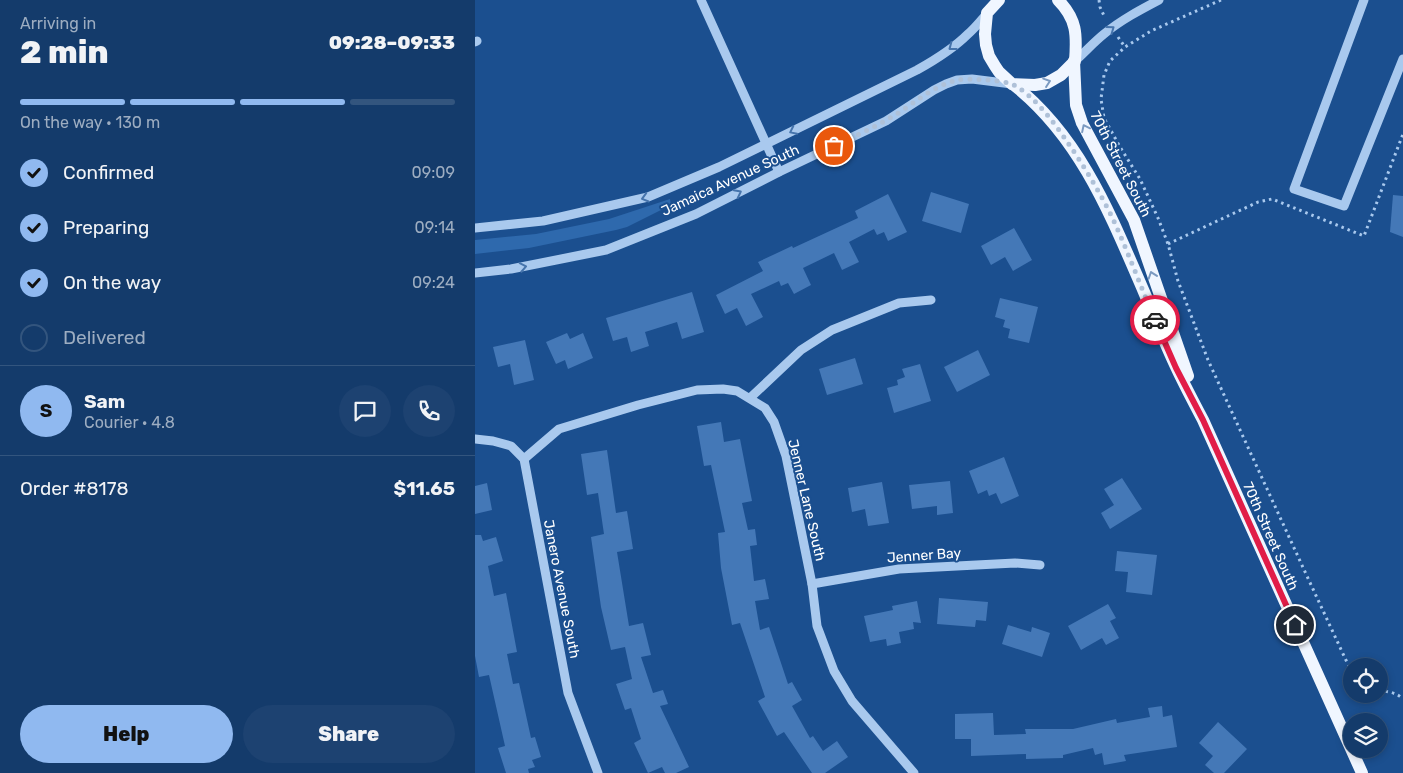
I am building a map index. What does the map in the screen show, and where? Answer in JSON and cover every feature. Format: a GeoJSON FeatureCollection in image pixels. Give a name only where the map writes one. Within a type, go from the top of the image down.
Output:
{"type":"FeatureCollection","features":[{"type":"Feature","properties":{"kind":"main road"},"geometry":{"type":"LineString","coordinates":[[988,9],[999,0]]}},
{"type":"Feature","properties":{"kind":"main road","name":"70th Street South"},"geometry":{"type":"LineString","coordinates":[[1058,0],[1067,10],[1077,35],[1075,61],[1076,105],[1082,123],[1134,220],[1203,420]]}},
{"type":"Feature","properties":{"kind":"main road","name":"70th Street South"},"geometry":{"type":"LineString","coordinates":[[988,9],[985,34],[989,56],[999,72],[1037,104],[1055,124],[1089,176],[1110,214],[1176,368],[1203,420],[1362,773]]}},
{"type":"Feature","properties":{"kind":"main road"},"geometry":{"type":"LineString","coordinates":[[1013,84],[1035,86],[1047,83],[1061,75],[1075,61]]}},
{"type":"Feature","properties":{"kind":"street"},"geometry":{"type":"LineString","coordinates":[[701,0],[779,172]]}},
{"type":"Feature","properties":{"kind":"street"},"geometry":{"type":"LineString","coordinates":[[1075,61],[1112,28],[1159,0]]}},
{"type":"Feature","properties":{"kind":"street"},"geometry":{"type":"LineString","coordinates":[[1364,0],[1294,189],[1344,206],[1403,59]]}},
{"type":"Feature","properties":{"kind":"street","name":"Jamaica Avenue South"},"geometry":{"type":"LineString","coordinates":[[475,228],[543,221],[648,197],[719,167],[928,64],[968,35],[988,9]]}},
{"type":"Feature","properties":{"kind":"street","name":"Jamaica Avenue South"},"geometry":{"type":"LineString","coordinates":[[475,273],[511,269],[606,250],[696,214],[886,121],[934,90],[957,80],[972,79],[1013,84]]}},
{"type":"Feature","properties":{"kind":"street"},"geometry":{"type":"LineString","coordinates":[[750,398],[801,350],[832,330],[899,303],[931,300]]}},
{"type":"Feature","properties":{"kind":"street","name":"Jenner Lane South"},"geometry":{"type":"LineString","coordinates":[[523,459],[559,429],[638,405],[697,390],[723,389],[737,391],[765,408],[774,422],[786,456],[812,584],[817,626],[834,671],[852,701],[913,773]]}},
{"type":"Feature","properties":{"kind":"street"},"geometry":{"type":"LineString","coordinates":[[475,439],[511,446],[523,459]]}},
{"type":"Feature","properties":{"kind":"street","name":"Janero Avenue South"},"geometry":{"type":"LineString","coordinates":[[523,459],[568,693],[598,773]]}},
{"type":"Feature","properties":{"kind":"street","name":"Jenner Bay"},"geometry":{"type":"LineString","coordinates":[[812,584],[899,569],[1015,563],[1040,565]]}},
{"type":"Feature","properties":{"kind":"path"},"geometry":{"type":"LineString","coordinates":[[1221,0],[1151,31],[1125,47],[1110,61],[1104,75],[1101,99],[1104,118],[1140,180],[1158,218],[1178,281],[1208,360],[1345,658]]}},
{"type":"Feature","properties":{"kind":"path"},"geometry":{"type":"LineString","coordinates":[[1388,692],[1403,699]]}},
{"type":"Feature","properties":{"kind":"shaded area"},"geometry":{"type":"Polygon","coordinates":[[[670,199],[671,205],[627,227],[529,248],[475,254],[475,240],[536,234],[609,219],[670,199]]]}},
{"type":"Feature","properties":{"kind":"building"},"geometry":{"type":"Polygon","coordinates":[[[931,192],[969,204],[961,233],[922,221],[931,192]]]}},
{"type":"Feature","properties":{"kind":"building"},"geometry":{"type":"Polygon","coordinates":[[[888,194],[907,232],[888,241],[884,232],[877,235],[874,229],[849,242],[859,262],[842,270],[834,253],[803,268],[811,285],[794,294],[788,283],[781,286],[779,281],[751,294],[763,317],[746,326],[737,308],[725,314],[716,295],[763,271],[758,262],[858,218],[855,211],[888,194]]]}},
{"type":"Feature","properties":{"kind":"building"},"geometry":{"type":"Polygon","coordinates":[[[1393,195],[1403,196],[1403,237],[1390,232],[1393,195]]]}},
{"type":"Feature","properties":{"kind":"building"},"geometry":{"type":"Polygon","coordinates":[[[1014,228],[1032,260],[1013,271],[1005,257],[991,265],[981,246],[1014,228]]]}},
{"type":"Feature","properties":{"kind":"building"},"geometry":{"type":"Polygon","coordinates":[[[692,292],[704,332],[682,339],[677,322],[645,332],[649,346],[631,352],[627,337],[613,341],[606,318],[692,292]]]}},
{"type":"Feature","properties":{"kind":"building"},"geometry":{"type":"Polygon","coordinates":[[[1000,298],[1038,307],[1029,343],[1008,338],[1010,329],[1003,327],[1005,320],[995,317],[1000,298]]]}},
{"type":"Feature","properties":{"kind":"building"},"geometry":{"type":"Polygon","coordinates":[[[567,333],[570,339],[583,333],[593,358],[568,369],[565,360],[556,364],[546,342],[567,333]]]}},
{"type":"Feature","properties":{"kind":"building"},"geometry":{"type":"Polygon","coordinates":[[[525,340],[534,380],[514,385],[510,364],[498,367],[493,347],[525,340]]]}},
{"type":"Feature","properties":{"kind":"building"},"geometry":{"type":"Polygon","coordinates":[[[978,350],[990,375],[957,392],[944,367],[978,350]]]}},
{"type":"Feature","properties":{"kind":"building"},"geometry":{"type":"Polygon","coordinates":[[[855,358],[863,384],[827,395],[819,369],[855,358]]]}},
{"type":"Feature","properties":{"kind":"building"},"geometry":{"type":"Polygon","coordinates":[[[920,364],[931,401],[894,413],[887,388],[898,385],[897,380],[905,377],[902,369],[920,364]]]}},
{"type":"Feature","properties":{"kind":"building"},"geometry":{"type":"Polygon","coordinates":[[[721,422],[724,442],[740,439],[752,501],[742,503],[748,530],[755,529],[757,545],[750,546],[754,581],[765,579],[769,599],[755,601],[760,630],[769,627],[788,684],[792,682],[802,700],[792,706],[810,738],[813,736],[823,751],[837,741],[848,757],[825,773],[812,773],[784,732],[777,736],[758,701],[765,697],[740,623],[732,625],[721,568],[718,533],[725,532],[711,465],[704,466],[697,426],[721,422]]]}},
{"type":"Feature","properties":{"kind":"building"},"geometry":{"type":"Polygon","coordinates":[[[607,450],[616,513],[627,511],[633,549],[617,552],[629,626],[643,623],[651,655],[641,657],[653,693],[663,690],[668,704],[660,706],[689,767],[676,773],[665,773],[662,767],[648,773],[634,743],[641,739],[631,708],[625,710],[616,684],[632,679],[625,647],[611,650],[601,607],[591,537],[604,534],[598,493],[587,495],[581,454],[607,450]]]}},
{"type":"Feature","properties":{"kind":"building"},"geometry":{"type":"Polygon","coordinates":[[[1004,457],[1019,496],[1001,504],[996,493],[989,496],[987,490],[978,494],[969,471],[1004,457]]]}},
{"type":"Feature","properties":{"kind":"building"},"geometry":{"type":"Polygon","coordinates":[[[1122,478],[1142,509],[1110,529],[1101,513],[1114,505],[1104,489],[1122,478]]]}},
{"type":"Feature","properties":{"kind":"building"},"geometry":{"type":"Polygon","coordinates":[[[950,481],[953,513],[937,515],[937,506],[912,509],[909,485],[950,481]]]}},
{"type":"Feature","properties":{"kind":"building"},"geometry":{"type":"Polygon","coordinates":[[[882,482],[889,523],[868,526],[865,509],[852,512],[848,488],[882,482]]]}},
{"type":"Feature","properties":{"kind":"building"},"geometry":{"type":"Polygon","coordinates":[[[487,483],[492,510],[475,514],[475,486],[487,483]]]}},
{"type":"Feature","properties":{"kind":"building"},"geometry":{"type":"Polygon","coordinates":[[[475,535],[481,535],[483,541],[496,537],[503,561],[488,566],[494,596],[506,593],[517,652],[507,654],[513,684],[519,683],[531,738],[535,737],[541,757],[532,760],[535,767],[528,769],[529,773],[506,773],[498,748],[505,746],[489,675],[479,677],[475,656],[475,535]]]}},
{"type":"Feature","properties":{"kind":"building"},"geometry":{"type":"Polygon","coordinates":[[[1117,551],[1157,555],[1152,595],[1126,592],[1128,572],[1115,571],[1117,551]]]}},
{"type":"Feature","properties":{"kind":"building"},"geometry":{"type":"Polygon","coordinates":[[[939,598],[988,602],[986,621],[976,620],[975,627],[937,624],[939,598]]]}},
{"type":"Feature","properties":{"kind":"building"},"geometry":{"type":"Polygon","coordinates":[[[917,601],[921,623],[913,622],[914,629],[899,632],[901,643],[887,646],[886,639],[870,642],[864,616],[893,610],[892,606],[917,601]]]}},
{"type":"Feature","properties":{"kind":"building"},"geometry":{"type":"Polygon","coordinates":[[[1108,604],[1116,618],[1110,621],[1119,638],[1106,645],[1102,638],[1081,650],[1068,626],[1108,604]]]}},
{"type":"Feature","properties":{"kind":"building"},"geometry":{"type":"Polygon","coordinates":[[[1008,625],[1031,632],[1032,627],[1050,633],[1042,657],[1002,644],[1008,625]]]}},
{"type":"Feature","properties":{"kind":"building"},"geometry":{"type":"Polygon","coordinates":[[[1162,706],[1163,717],[1172,715],[1177,747],[1124,755],[1126,761],[1104,765],[1102,753],[1095,755],[1093,748],[1063,755],[1063,758],[1026,759],[1026,754],[971,756],[971,739],[955,739],[955,714],[993,713],[994,735],[1026,734],[1025,729],[1073,729],[1116,719],[1117,723],[1150,717],[1148,708],[1162,706]]]}},
{"type":"Feature","properties":{"kind":"building"},"geometry":{"type":"Polygon","coordinates":[[[1218,722],[1247,749],[1224,773],[1214,773],[1205,765],[1213,756],[1199,743],[1218,722]]]}},
{"type":"Feature","properties":{"kind":"way so far"},"geometry":{"type":"LineString","coordinates":[[834,146],[886,121],[934,90],[957,80],[972,79],[1013,84],[1037,104],[1055,124],[1089,176],[1110,214],[1155,320]]}},
{"type":"Feature","properties":{"kind":"route"},"geometry":{"type":"LineString","coordinates":[[1155,320],[1176,368],[1203,420],[1295,625]]}}]}
